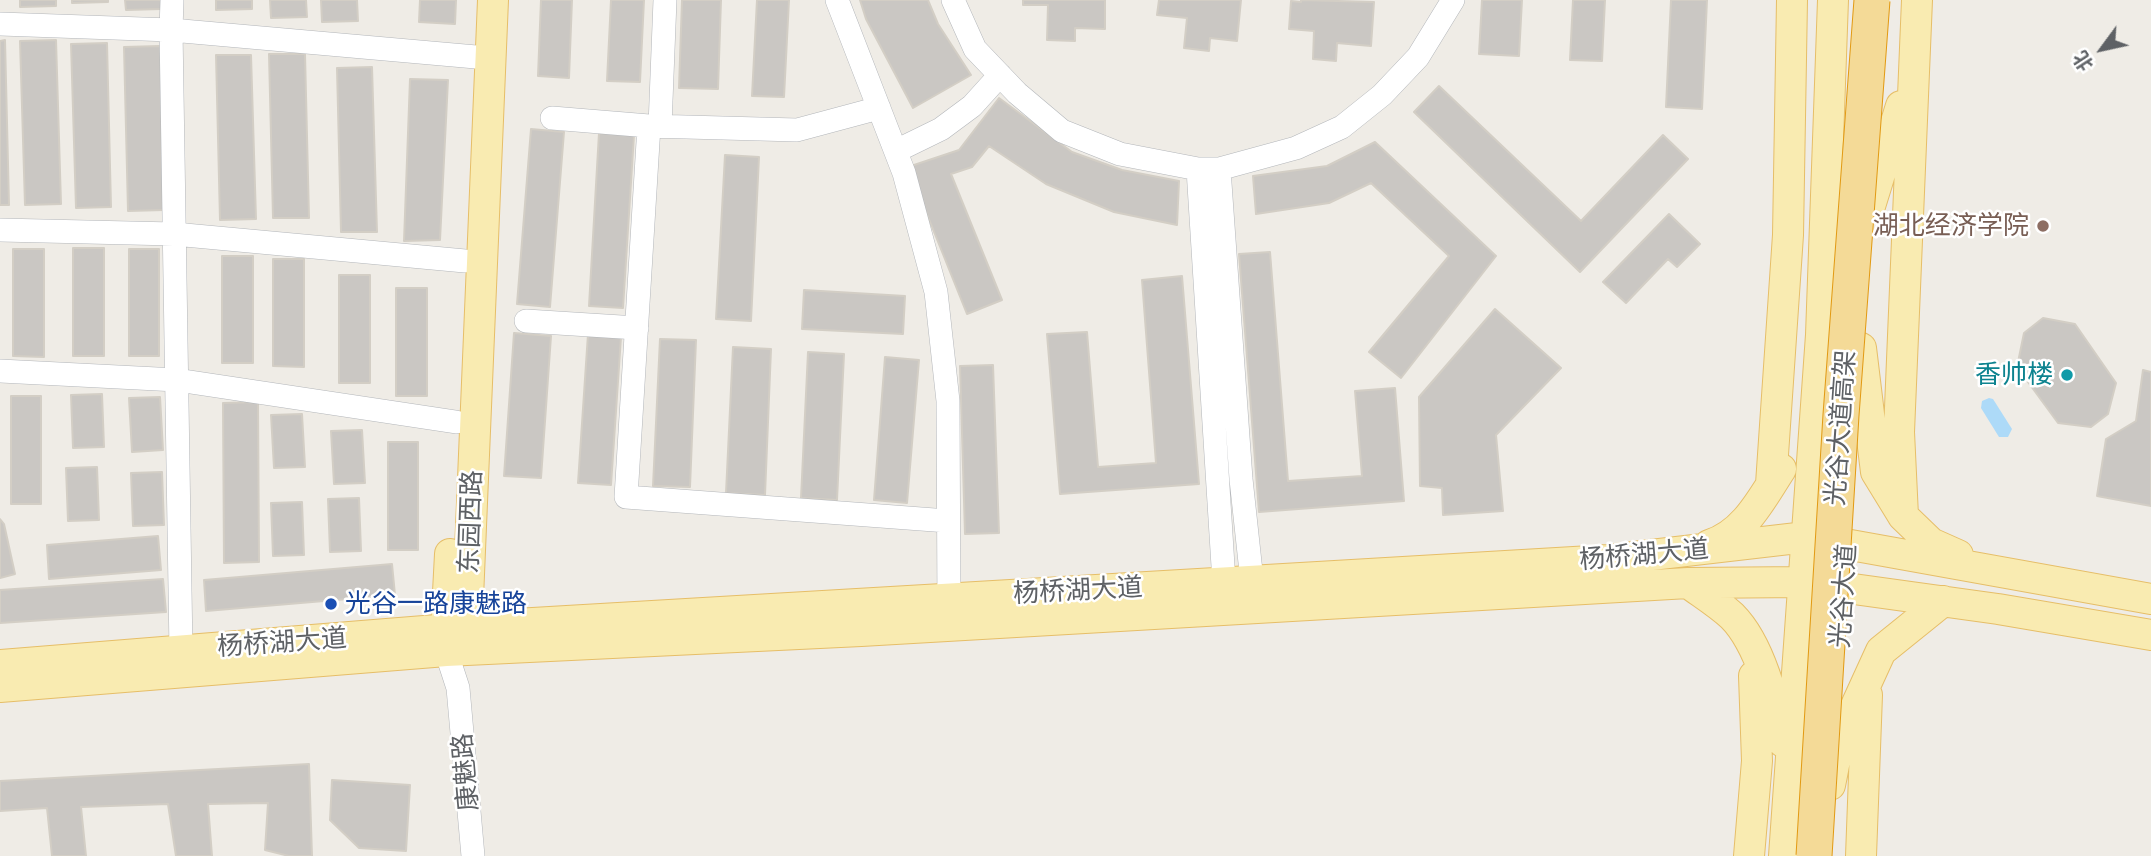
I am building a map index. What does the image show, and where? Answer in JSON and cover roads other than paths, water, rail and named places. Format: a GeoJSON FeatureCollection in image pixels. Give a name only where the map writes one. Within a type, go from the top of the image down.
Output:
{"type":"FeatureCollection","features":[{"type":"Feature","properties":{"kind":"highway","name":"光谷大道高架"},"geometry":{"type":"LineString","coordinates":[[1800,856],[1855,0]]}},
{"type":"Feature","properties":{"kind":"highway","name":"光谷大道高架"},"geometry":{"type":"LineString","coordinates":[[1814,856],[1841,415],[1872,0]]}},
{"type":"Feature","properties":{"kind":"main road","name":"东园西路"},"geometry":{"type":"LineString","coordinates":[[456,640],[456,422],[479,0]]}},
{"type":"Feature","properties":{"kind":"main road","name":"东园西路"},"geometry":{"type":"LineString","coordinates":[[456,640],[493,0]]}},
{"type":"Feature","properties":{"kind":"main road"},"geometry":{"type":"LineString","coordinates":[[1771,484],[1788,235],[1792,0]]}},
{"type":"Feature","properties":{"kind":"main road"},"geometry":{"type":"LineString","coordinates":[[1818,0],[1830,81]]}},
{"type":"Feature","properties":{"kind":"main road","name":"光谷大道"},"geometry":{"type":"LineString","coordinates":[[1784,856],[1821,335],[1833,0]]}},
{"type":"Feature","properties":{"kind":"main road","name":"光谷大道"},"geometry":{"type":"LineString","coordinates":[[1824,856],[1826,803],[1847,587],[1847,544],[1870,206],[1872,0]]}},
{"type":"Feature","properties":{"kind":"main road"},"geometry":{"type":"LineString","coordinates":[[1903,516],[1899,432],[1917,0]]}},
{"type":"Feature","properties":{"kind":"main road"},"geometry":{"type":"LineString","coordinates":[[1870,206],[1893,136],[1915,51]]}},
{"type":"Feature","properties":{"kind":"main road"},"geometry":{"type":"LineString","coordinates":[[1683,553],[1722,541],[1753,514],[1786,461],[1821,335]]}},
{"type":"Feature","properties":{"kind":"main road"},"geometry":{"type":"LineString","coordinates":[[1861,348],[1876,472],[1903,516],[1931,543],[1990,570]]}},
{"type":"Feature","properties":{"kind":"main road","name":"杨桥湖大道"},"geometry":{"type":"LineString","coordinates":[[949,613],[1238,582],[1608,560],[1806,537],[2151,599]]}},
{"type":"Feature","properties":{"kind":"main road","name":"杨桥湖大道"},"geometry":{"type":"LineString","coordinates":[[0,666],[181,651],[456,640],[949,613],[1688,583],[1803,582],[1943,601],[2151,635]]}},
{"type":"Feature","properties":{"kind":"main road"},"geometry":{"type":"LineString","coordinates":[[1688,583],[1734,618],[1753,648],[1773,699],[1790,772]]}},
{"type":"Feature","properties":{"kind":"main road"},"geometry":{"type":"LineString","coordinates":[[1826,803],[1838,745],[1881,651],[1943,601]]}},
{"type":"Feature","properties":{"kind":"main road","name":"杨桥湖大道"},"geometry":{"type":"LineString","coordinates":[[0,687],[456,640]]}},
{"type":"Feature","properties":{"kind":"main road"},"geometry":{"type":"LineString","coordinates":[[1749,856],[1757,761],[1753,648]]}},
{"type":"Feature","properties":{"kind":"main road"},"geometry":{"type":"LineString","coordinates":[[1861,856],[1868,679]]}},
{"type":"Feature","properties":{"kind":"street"},"geometry":{"type":"LineString","coordinates":[[172,0],[181,651]]}},
{"type":"Feature","properties":{"kind":"street"},"geometry":{"type":"LineString","coordinates":[[666,0],[636,328],[626,497],[948,521]]}},
{"type":"Feature","properties":{"kind":"street"},"geometry":{"type":"LineString","coordinates":[[836,0],[904,173],[936,292],[947,401],[949,613]]}},
{"type":"Feature","properties":{"kind":"street"},"geometry":{"type":"LineString","coordinates":[[953,0],[975,49],[1017,93],[1062,131],[1121,154],[1209,169],[1296,148],[1342,127],[1382,95],[1418,57],[1453,0]]}},
{"type":"Feature","properties":{"kind":"street"},"geometry":{"type":"LineString","coordinates":[[0,24],[171,30],[476,57]]}},
{"type":"Feature","properties":{"kind":"street"},"geometry":{"type":"LineString","coordinates":[[896,151],[920,141],[962,114],[1000,75]]}},
{"type":"Feature","properties":{"kind":"street"},"geometry":{"type":"LineString","coordinates":[[552,118],[654,126],[797,130],[879,108]]}},
{"type":"Feature","properties":{"kind":"street"},"geometry":{"type":"LineString","coordinates":[[1209,169],[1241,479],[1238,582]]}},
{"type":"Feature","properties":{"kind":"street"},"geometry":{"type":"LineString","coordinates":[[0,230],[174,234],[465,261]]}},
{"type":"Feature","properties":{"kind":"street"},"geometry":{"type":"LineString","coordinates":[[526,321],[636,328]]}},
{"type":"Feature","properties":{"kind":"street"},"geometry":{"type":"LineString","coordinates":[[0,371],[177,380],[456,422]]}},
{"type":"Feature","properties":{"kind":"street","name":"东园西路"},"geometry":{"type":"LineString","coordinates":[[456,640],[458,688]]}},
{"type":"Feature","properties":{"kind":"street","name":"康魅路"},"geometry":{"type":"LineString","coordinates":[[458,688],[473,856]]}},
{"type":"Feature","properties":{"kind":"water"},"geometry":{"type":"Polygon","coordinates":[[[1993,399],[2012,429],[2008,437],[1999,437],[1981,408],[1982,401],[1993,399]]]}},
{"type":"Feature","properties":{"kind":"place","name":"湖北经济学院"},"geometry":{"type":"Point","coordinates":[2043,226]}},
{"type":"Feature","properties":{"kind":"place","name":"香帅楼"},"geometry":{"type":"Point","coordinates":[2067,375]}},
{"type":"Feature","properties":{"kind":"place","name":"光谷一路康魅路"},"geometry":{"type":"Point","coordinates":[331,604]}}]}
